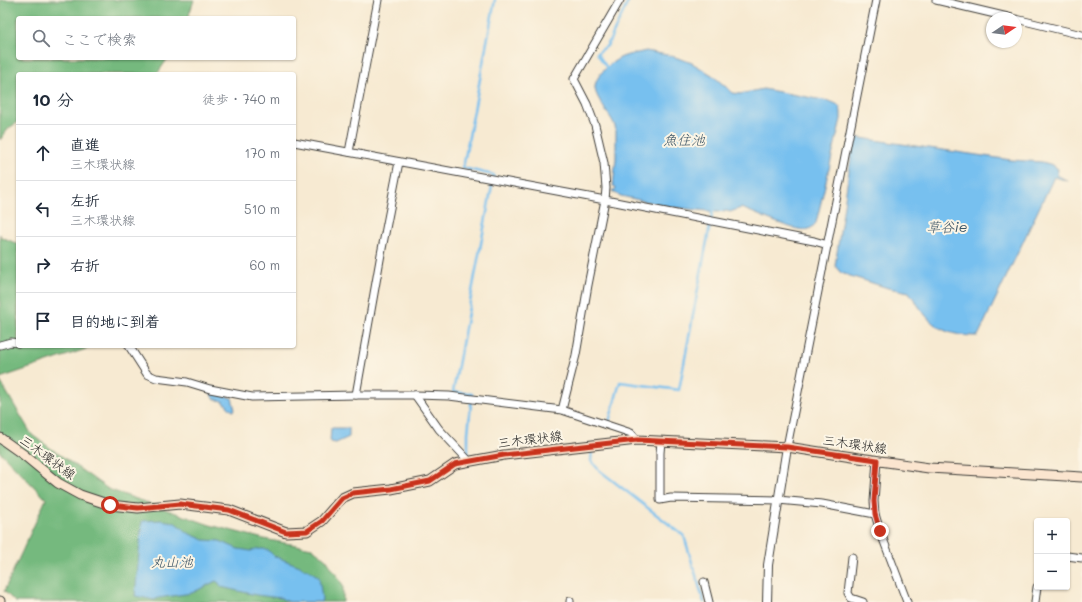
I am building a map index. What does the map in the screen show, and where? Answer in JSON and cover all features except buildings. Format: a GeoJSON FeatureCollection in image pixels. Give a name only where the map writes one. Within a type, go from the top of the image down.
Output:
{"type":"FeatureCollection","features":[{"type":"Feature","properties":{"kind":"main road","name":"三木環状線"},"geometry":{"type":"LineString","coordinates":[[0,438],[24,455],[58,483],[80,494],[110,505],[138,508],[180,504],[229,510],[286,532],[307,531],[322,521],[342,498],[353,493],[391,489],[430,481],[455,464],[504,455],[637,440],[787,447],[929,468],[1082,477]]}},
{"type":"Feature","properties":{"kind":"street"},"geometry":{"type":"LineString","coordinates":[[350,152],[378,0]]}},
{"type":"Feature","properties":{"kind":"street"},"geometry":{"type":"LineString","coordinates":[[562,410],[576,355],[606,188],[604,163],[595,125],[587,104],[574,79],[620,0]]}},
{"type":"Feature","properties":{"kind":"street"},"geometry":{"type":"LineString","coordinates":[[767,602],[768,565],[787,447],[876,0]]}},
{"type":"Feature","properties":{"kind":"street"},"geometry":{"type":"LineString","coordinates":[[936,0],[987,12]]}},
{"type":"Feature","properties":{"kind":"street"},"geometry":{"type":"LineString","coordinates":[[1022,20],[1082,35]]}},
{"type":"Feature","properties":{"kind":"street"},"geometry":{"type":"LineString","coordinates":[[296,142],[605,200],[828,245]]}},
{"type":"Feature","properties":{"kind":"street"},"geometry":{"type":"LineString","coordinates":[[356,395],[381,254],[400,162]]}},
{"type":"Feature","properties":{"kind":"street"},"geometry":{"type":"LineString","coordinates":[[0,345],[11,342],[16,343]]}},
{"type":"Feature","properties":{"kind":"street"},"geometry":{"type":"LineString","coordinates":[[131,348],[147,374],[156,378],[187,382],[210,389],[252,397],[356,395],[449,396],[562,410],[631,433],[637,440]]}},
{"type":"Feature","properties":{"kind":"street"},"geometry":{"type":"LineString","coordinates":[[415,395],[438,429],[469,461]]}},
{"type":"Feature","properties":{"kind":"street"},"geometry":{"type":"LineString","coordinates":[[661,441],[660,500],[671,498],[778,500],[822,504],[875,514]]}},
{"type":"Feature","properties":{"kind":"street"},"geometry":{"type":"LineString","coordinates":[[877,460],[874,501],[875,514],[907,602]]}},
{"type":"Feature","properties":{"kind":"street"},"geometry":{"type":"LineString","coordinates":[[1070,556],[1082,558]]}},
{"type":"Feature","properties":{"kind":"street"},"geometry":{"type":"LineString","coordinates":[[852,557],[848,593],[851,598],[863,602]]}},
{"type":"Feature","properties":{"kind":"street"},"geometry":{"type":"LineString","coordinates":[[704,582],[709,602]]}},
{"type":"Feature","properties":{"kind":"street"},"geometry":{"type":"LineString","coordinates":[[1035,602],[1037,590]]}},
{"type":"Feature","properties":{"kind":"green space"},"geometry":{"type":"Polygon","coordinates":[[[0,0],[194,0],[189,16],[16,16],[16,60],[167,60],[158,72],[16,72],[16,123],[9,128],[0,140],[0,0]]]}},
{"type":"Feature","properties":{"kind":"green space"},"geometry":{"type":"Polygon","coordinates":[[[0,234],[1,237],[16,243],[16,348],[89,348],[0,378],[0,234]]]}},
{"type":"Feature","properties":{"kind":"green space"},"geometry":{"type":"Polygon","coordinates":[[[0,381],[32,435],[108,489],[210,525],[264,539],[312,548],[326,559],[343,585],[343,602],[15,602],[4,591],[46,499],[0,452],[0,381]]]}},
{"type":"Feature","properties":{"kind":"water","name":"魚住池"},"geometry":{"type":"Polygon","coordinates":[[[646,51],[672,56],[692,63],[712,75],[733,93],[740,94],[763,89],[829,101],[840,107],[841,119],[816,223],[813,226],[809,229],[803,230],[786,226],[741,208],[730,212],[717,212],[671,207],[621,196],[613,192],[612,190],[615,190],[616,187],[613,186],[616,159],[616,131],[613,121],[597,96],[595,84],[600,74],[613,62],[625,56],[646,51]]]}},
{"type":"Feature","properties":{"kind":"water","name":"草谷ie"},"geometry":{"type":"Polygon","coordinates":[[[854,137],[1011,160],[1042,162],[1053,165],[1058,169],[1057,175],[1068,181],[1054,177],[978,336],[966,336],[944,330],[934,324],[927,317],[909,292],[888,288],[841,273],[835,266],[854,137]]]}},
{"type":"Feature","properties":{"kind":"water"},"geometry":{"type":"Polygon","coordinates":[[[213,393],[232,398],[235,410],[233,411],[224,402],[213,398],[211,394],[213,393]]]}},
{"type":"Feature","properties":{"kind":"water"},"geometry":{"type":"Polygon","coordinates":[[[331,428],[349,428],[349,437],[336,443],[330,442],[331,428]]]}},
{"type":"Feature","properties":{"kind":"water","name":"丸山池"},"geometry":{"type":"Polygon","coordinates":[[[161,520],[174,522],[190,534],[204,540],[220,541],[238,549],[251,551],[264,549],[269,551],[274,556],[307,569],[319,577],[322,599],[321,602],[289,602],[280,598],[256,595],[221,587],[216,581],[192,593],[154,600],[135,596],[142,521],[161,520]]]}},
{"type":"Feature","properties":{"kind":"waterway"},"geometry":{"type":"LineString","coordinates":[[468,456],[468,433],[472,394],[453,392],[494,175],[463,168],[495,0]]}},
{"type":"Feature","properties":{"kind":"waterway"},"geometry":{"type":"LineString","coordinates":[[607,68],[597,53],[607,46],[629,0]]}},
{"type":"Feature","properties":{"kind":"waterway"},"geometry":{"type":"LineString","coordinates":[[609,422],[620,382],[679,390],[713,209]]}},
{"type":"Feature","properties":{"kind":"waterway"},"geometry":{"type":"LineString","coordinates":[[592,449],[591,461],[599,470],[684,536],[704,602]]}},
{"type":"Feature","properties":{"kind":"route"},"geometry":{"type":"LineString","coordinates":[[110,505],[138,508],[180,504],[229,510],[286,532],[307,531],[322,521],[342,498],[353,493],[391,489],[430,481],[455,464],[504,455],[637,440],[787,447],[877,460],[874,501],[875,514],[880,531]]}}]}
